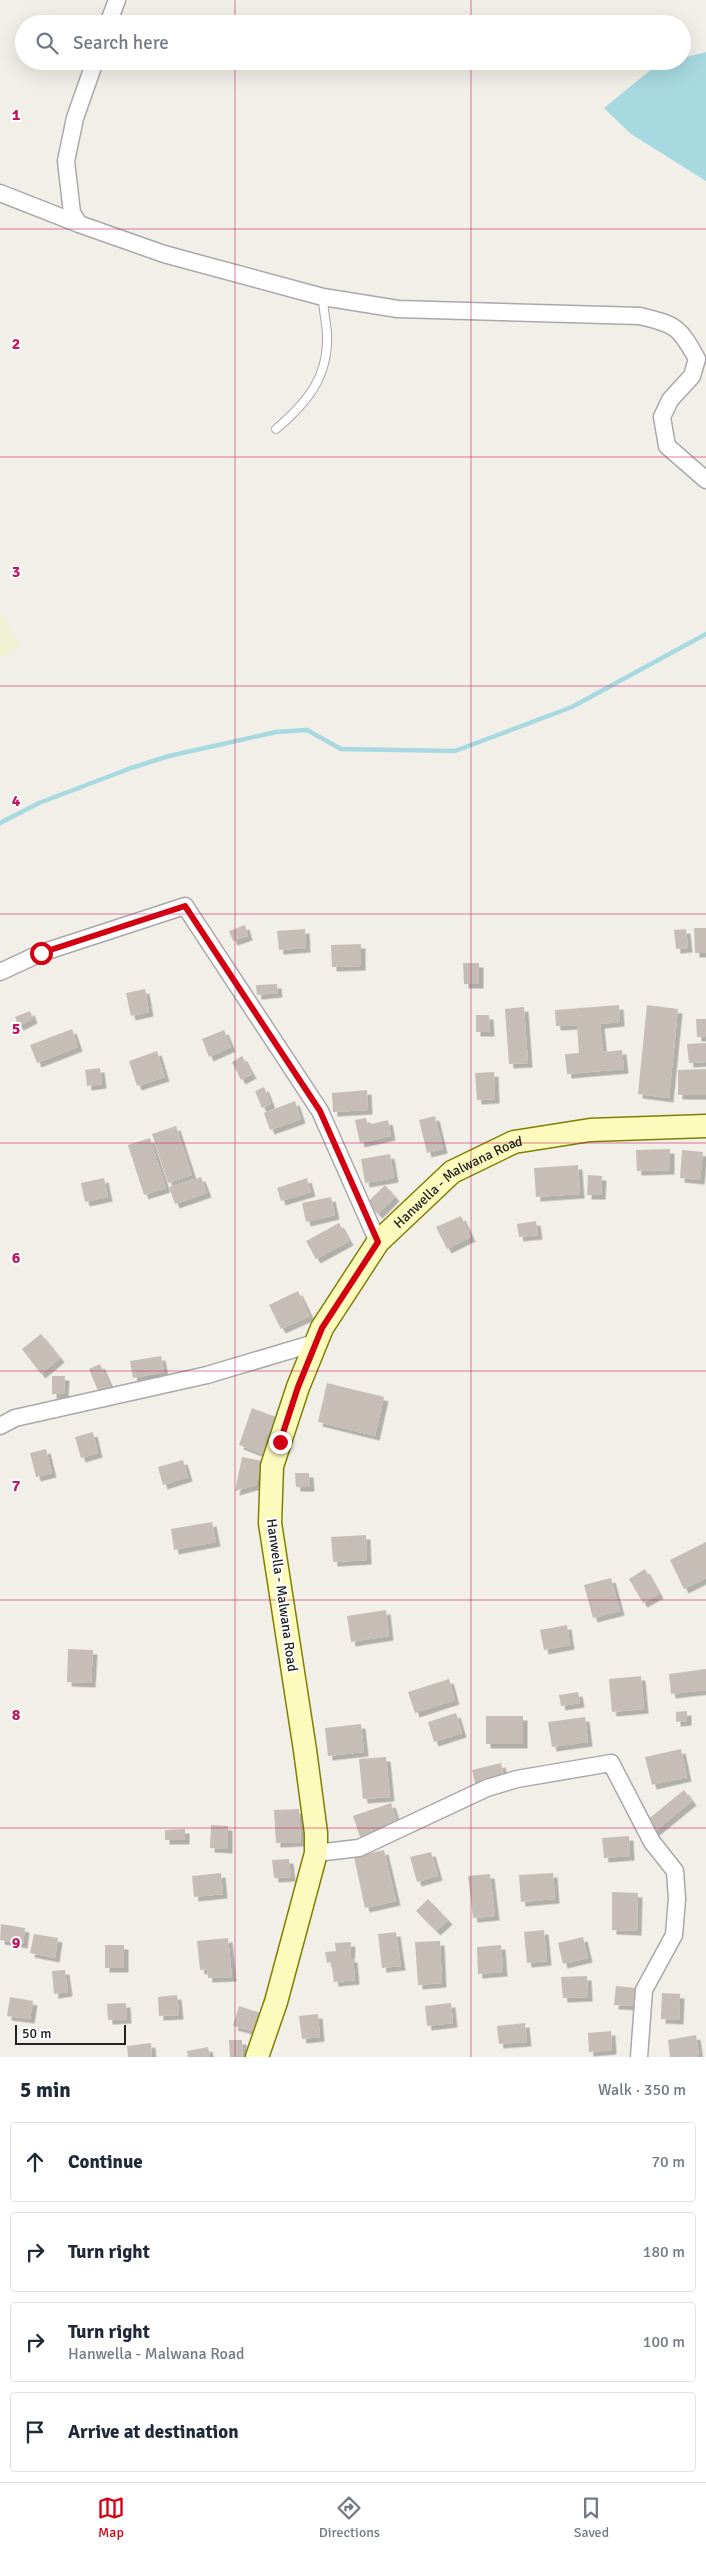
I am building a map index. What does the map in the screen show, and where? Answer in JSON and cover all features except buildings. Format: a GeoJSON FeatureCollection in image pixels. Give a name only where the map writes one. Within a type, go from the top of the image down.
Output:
{"type":"FeatureCollection","features":[{"type":"Feature","properties":{"kind":"street"},"geometry":{"type":"LineString","coordinates":[[111,15],[117,0]]}},
{"type":"Feature","properties":{"kind":"street"},"geometry":{"type":"LineString","coordinates":[[79,224],[72,213],[66,161],[75,118],[92,70]]}},
{"type":"Feature","properties":{"kind":"street"},"geometry":{"type":"LineString","coordinates":[[0,193],[79,224],[164,254],[323,297],[398,309],[640,316],[666,322],[682,332],[697,359],[692,376],[670,400],[662,417],[667,446],[706,480]]}},
{"type":"Feature","properties":{"kind":"street"},"geometry":{"type":"LineString","coordinates":[[0,972],[41,953],[185,906],[320,1111],[378,1242]]}},
{"type":"Feature","properties":{"kind":"street","name":"Hanwella - Malwana Road"},"geometry":{"type":"LineString","coordinates":[[257,2057],[276,2002],[316,1853],[316,1833],[270,1523],[272,1466],[298,1387],[318,1342],[322,1328],[378,1242],[452,1172],[514,1142],[590,1130],[706,1126]]}},
{"type":"Feature","properties":{"kind":"street"},"geometry":{"type":"LineString","coordinates":[[0,1426],[15,1418],[207,1375],[318,1342]]}},
{"type":"Feature","properties":{"kind":"street"},"geometry":{"type":"LineString","coordinates":[[316,1853],[359,1848],[487,1788],[517,1779],[611,1763],[652,1842],[675,1871],[677,1900],[674,1935],[644,1990],[639,2057]]}},
{"type":"Feature","properties":{"kind":"lane"},"geometry":{"type":"LineString","coordinates":[[276,429],[301,408],[316,385],[326,356],[327,332],[323,297]]}},
{"type":"Feature","properties":{"kind":"green space"},"geometry":{"type":"Polygon","coordinates":[[[0,611],[20,646],[0,658],[0,611]]]}},
{"type":"Feature","properties":{"kind":"water"},"geometry":{"type":"Polygon","coordinates":[[[706,52],[706,181],[631,134],[604,108],[651,70],[691,70],[691,56],[706,52]]]}},
{"type":"Feature","properties":{"kind":"waterway"},"geometry":{"type":"LineString","coordinates":[[0,823],[39,803],[131,768],[169,756],[276,732],[307,730],[341,749],[455,751],[572,707],[706,634]]}},
{"type":"Feature","properties":{"kind":"route"},"geometry":{"type":"LineString","coordinates":[[41,953],[185,906],[320,1111],[378,1242],[322,1328],[318,1342],[298,1387],[280,1442]]}}]}
